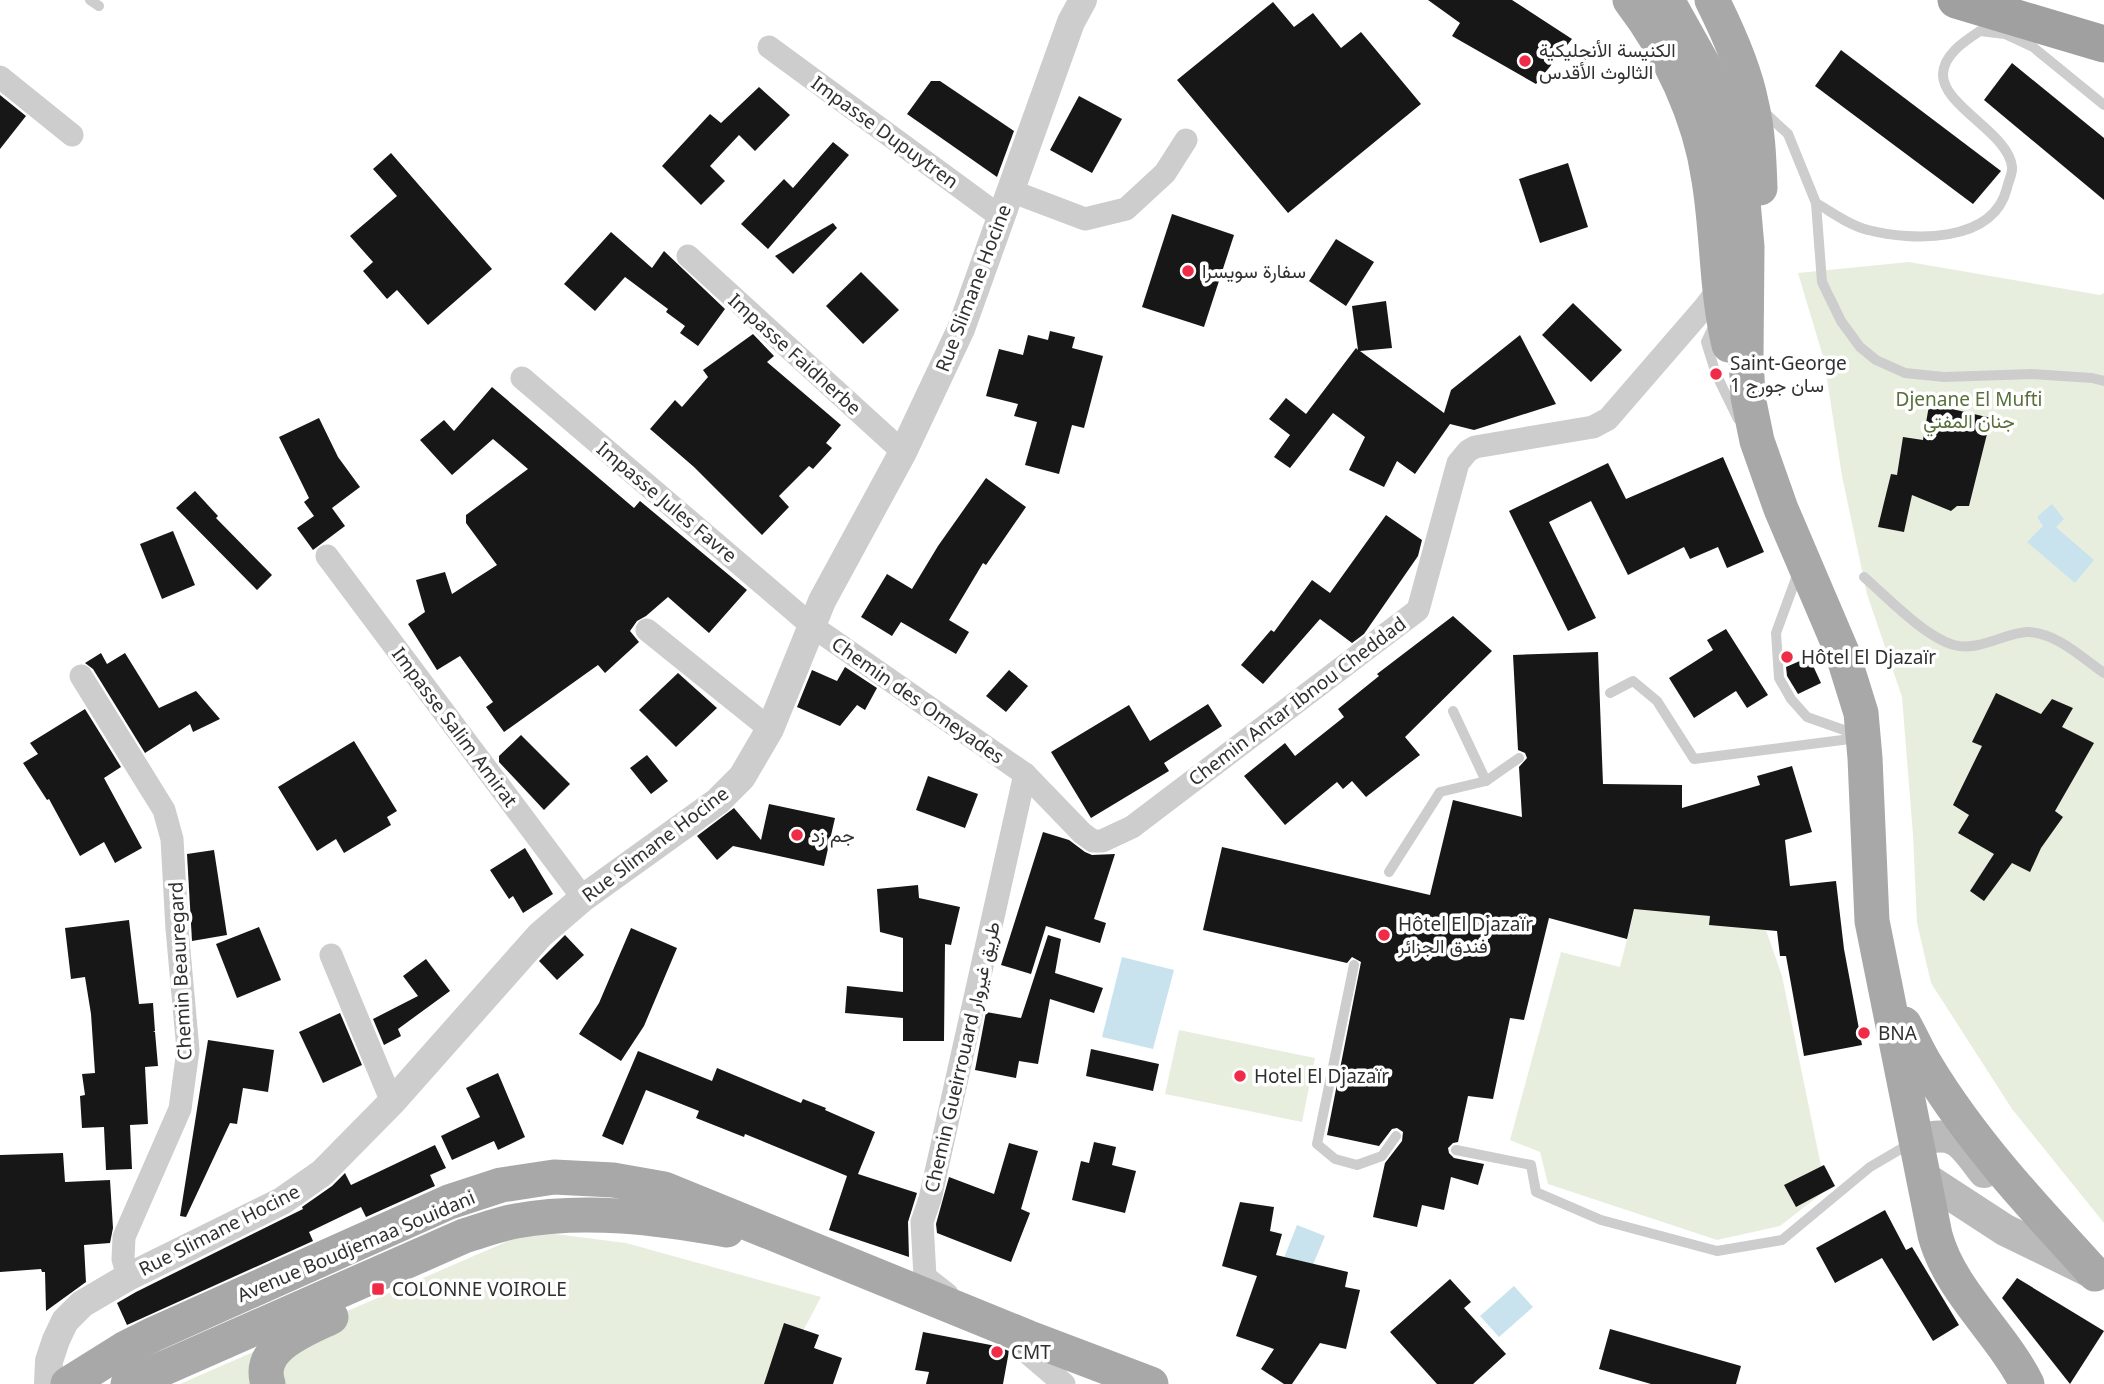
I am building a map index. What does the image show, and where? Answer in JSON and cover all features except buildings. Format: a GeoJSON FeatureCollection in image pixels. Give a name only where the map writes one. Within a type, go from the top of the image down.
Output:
{"type":"FeatureCollection","features":[{"type":"Feature","properties":{"kind":"highway"},"geometry":{"type":"LineString","coordinates":[[1956,0],[2104,44]]}},
{"type":"Feature","properties":{"kind":"highway"},"geometry":{"type":"LineString","coordinates":[[2032,0],[2104,23]]}},
{"type":"Feature","properties":{"kind":"main road"},"geometry":{"type":"LineString","coordinates":[[1630,0],[1675,76],[1701,141],[1709,179],[1728,342],[1748,397],[1767,471],[1851,675],[1861,713],[1871,921],[1935,1235],[1943,1258],[2002,1342],[2026,1384]]}},
{"type":"Feature","properties":{"kind":"main road"},"geometry":{"type":"LineString","coordinates":[[1667,0],[1704,66],[1738,161],[1747,247],[1748,397]]}},
{"type":"Feature","properties":{"kind":"main road"},"geometry":{"type":"LineString","coordinates":[[1712,0],[1726,28],[1751,100],[1758,139],[1762,240],[1758,338],[1748,397]]}},
{"type":"Feature","properties":{"kind":"main road"},"geometry":{"type":"LineString","coordinates":[[1879,963],[1899,1015],[1931,1073],[2002,1169],[2099,1277]]}},
{"type":"Feature","properties":{"kind":"main road"},"geometry":{"type":"LineString","coordinates":[[1917,1140],[1938,1135],[1957,1141],[2017,1211],[2099,1277]]}},
{"type":"Feature","properties":{"kind":"main road"},"geometry":{"type":"LineString","coordinates":[[1922,1176],[2005,1230],[2099,1277]]}},
{"type":"Feature","properties":{"kind":"main road","name":"Avenue Boudjemaa Souidani"},"geometry":{"type":"LineString","coordinates":[[68,1384],[124,1349],[154,1334],[449,1202],[501,1185],[554,1177],[614,1180],[664,1189],[792,1242]]}},
{"type":"Feature","properties":{"kind":"main road","name":"Avenue Boudjemaa Souidani"},"geometry":{"type":"LineString","coordinates":[[128,1384],[450,1242],[516,1221],[566,1216],[653,1218],[792,1242]]}},
{"type":"Feature","properties":{"kind":"main road"},"geometry":{"type":"LineString","coordinates":[[268,1384],[268,1360],[276,1349],[290,1338],[414,1274],[450,1242]]}},
{"type":"Feature","properties":{"kind":"main road"},"geometry":{"type":"LineString","coordinates":[[792,1242],[1027,1337],[1152,1384]]}},
{"type":"Feature","properties":{"kind":"street","name":"Rue Slimane Hocine"},"geometry":{"type":"LineString","coordinates":[[48,1384],[50,1361],[56,1340],[65,1321],[82,1304],[128,1277],[282,1201],[322,1173],[392,1102],[540,935],[583,898],[718,801],[742,777],[769,729],[822,601],[902,452],[961,329],[1071,22],[1083,0]]}},
{"type":"Feature","properties":{"kind":"street","name":"Impasse Dupuytren"},"geometry":{"type":"LineString","coordinates":[[769,47],[1002,218]]}},
{"type":"Feature","properties":{"kind":"street"},"geometry":{"type":"LineString","coordinates":[[0,77],[72,135]]}},
{"type":"Feature","properties":{"kind":"street"},"geometry":{"type":"LineString","coordinates":[[1011,191],[1085,219],[1126,209],[1165,173],[1186,140]]}},
{"type":"Feature","properties":{"kind":"street","name":"Impasse Faidherbe"},"geometry":{"type":"LineString","coordinates":[[688,256],[902,452]]}},
{"type":"Feature","properties":{"kind":"street","name":"Chemin Antar Ibnou Cheddad"},"geometry":{"type":"LineString","coordinates":[[1025,774],[1093,841],[1102,841],[1132,827],[1418,610],[1458,463],[1468,451],[1475,447],[1592,427],[1608,419],[1704,308],[1722,296]]}},
{"type":"Feature","properties":{"kind":"street","name":"Impasse Jules Favre"},"geometry":{"type":"LineString","coordinates":[[522,378],[812,626]]}},
{"type":"Feature","properties":{"kind":"street","name":"Impasse Salim Amirat"},"geometry":{"type":"LineString","coordinates":[[327,555],[583,898]]}},
{"type":"Feature","properties":{"kind":"street","name":"Chemin des Omeyades"},"geometry":{"type":"LineString","coordinates":[[812,626],[1025,774]]}},
{"type":"Feature","properties":{"kind":"street"},"geometry":{"type":"LineString","coordinates":[[647,631],[769,729]]}},
{"type":"Feature","properties":{"kind":"street","name":"Chemin Beauregard"},"geometry":{"type":"LineString","coordinates":[[80,676],[164,810],[172,839],[188,1050],[180,1110],[124,1237],[123,1259],[128,1277]]}},
{"type":"Feature","properties":{"kind":"street","name":"Chemin Gueirrouard طريق غيروار"},"geometry":{"type":"LineString","coordinates":[[976,1315],[925,1277],[922,1222],[930,1199],[1025,774]]}},
{"type":"Feature","properties":{"kind":"street"},"geometry":{"type":"LineString","coordinates":[[331,955],[392,1102]]}},
{"type":"Feature","properties":{"kind":"street"},"geometry":{"type":"LineString","coordinates":[[1027,1337],[1030,1355],[1063,1384]]}},
{"type":"Feature","properties":{"kind":"lane"},"geometry":{"type":"LineString","coordinates":[[1816,204],[1864,230],[1895,236],[1947,236],[1972,227],[1989,217],[2004,200],[2012,167],[2001,143],[1951,95],[1943,76],[1948,59],[1960,44],[1980,31],[2005,34],[2033,47],[2104,105]]}},
{"type":"Feature","properties":{"kind":"lane"},"geometry":{"type":"LineString","coordinates":[[1751,100],[1788,134],[1816,204],[1822,282],[1841,321],[1860,347],[1875,360],[1905,373],[1944,377],[2032,374],[2092,377],[2104,381]]}},
{"type":"Feature","properties":{"kind":"lane"},"geometry":{"type":"LineString","coordinates":[[1722,296],[1706,342],[1716,374],[1767,471]]}},
{"type":"Feature","properties":{"kind":"lane"},"geometry":{"type":"LineString","coordinates":[[1803,559],[1776,633],[1779,678],[1791,699],[1807,717],[1864,737]]}},
{"type":"Feature","properties":{"kind":"lane"},"geometry":{"type":"LineString","coordinates":[[1864,577],[1935,638],[1957,646],[1977,645],[2026,632],[2063,643],[2104,673]]}},
{"type":"Feature","properties":{"kind":"lane"},"geometry":{"type":"LineString","coordinates":[[1610,693],[1633,681],[1657,701],[1695,759],[1864,737]]}},
{"type":"Feature","properties":{"kind":"lane"},"geometry":{"type":"LineString","coordinates":[[1454,711],[1486,781]]}},
{"type":"Feature","properties":{"kind":"lane"},"geometry":{"type":"LineString","coordinates":[[1389,872],[1440,792],[1486,781],[1519,758]]}},
{"type":"Feature","properties":{"kind":"lane"},"geometry":{"type":"LineString","coordinates":[[1354,965],[1317,1144],[1335,1159],[1357,1165],[1382,1156],[1396,1136]]}},
{"type":"Feature","properties":{"kind":"lane"},"geometry":{"type":"LineString","coordinates":[[1456,1150],[1531,1165],[1536,1192],[1601,1220],[1717,1251],[1782,1241],[1870,1167],[1917,1140]]}},
{"type":"Feature","properties":{"kind":"green space","name":"Djenane El Mufti جنان المفتي"},"geometry":{"type":"Polygon","coordinates":[[[1909,262],[2100,295],[2104,293],[2104,1223],[2012,1109],[1931,983],[1917,923],[1902,697],[1867,594],[1842,476],[1824,360],[1798,273],[1909,262]]]}},
{"type":"Feature","properties":{"kind":"green space","name":"Hôtel El Djazaïr فندق الجزائر"},"geometry":{"type":"Polygon","coordinates":[[[1635,908],[1710,916],[1766,930],[1782,976],[1826,1190],[1780,1226],[1717,1240],[1548,1184],[1540,1152],[1510,1140],[1561,952],[1620,967],[1635,908]]]}},
{"type":"Feature","properties":{"kind":"green space","name":"Hotel El Djazaïr"},"geometry":{"type":"Polygon","coordinates":[[[1179,1030],[1315,1058],[1302,1122],[1165,1094],[1179,1030]]]}},
{"type":"Feature","properties":{"kind":"green space"},"geometry":{"type":"Polygon","coordinates":[[[531,1231],[626,1243],[821,1297],[775,1384],[180,1384],[531,1231]]]}},
{"type":"Feature","properties":{"kind":"water"},"geometry":{"type":"Polygon","coordinates":[[[2052,504],[2064,519],[2056,527],[2094,560],[2075,583],[2027,542],[2043,526],[2037,517],[2052,504]]]}},
{"type":"Feature","properties":{"kind":"water"},"geometry":{"type":"Polygon","coordinates":[[[1122,957],[1174,970],[1153,1049],[1102,1037],[1122,957]]]}},
{"type":"Feature","properties":{"kind":"water"},"geometry":{"type":"Polygon","coordinates":[[[1297,1225],[1325,1236],[1307,1279],[1280,1268],[1297,1225]]]}},
{"type":"Feature","properties":{"kind":"water"},"geometry":{"type":"Polygon","coordinates":[[[1514,1286],[1533,1307],[1499,1337],[1480,1316],[1514,1286]]]}},
{"type":"Feature","properties":{"kind":"place","name":"الكنيسة الأنجليكية الثالوث الأقدس"},"geometry":{"type":"Point","coordinates":[1525,61]}},
{"type":"Feature","properties":{"kind":"place","name":"سفارة سويسرا"},"geometry":{"type":"Point","coordinates":[1188,271]}},
{"type":"Feature","properties":{"kind":"place","name":"Saint-George 1 سان جورج"},"geometry":{"type":"Point","coordinates":[1716,374]}},
{"type":"Feature","properties":{"kind":"place","name":"Hôtel El Djazaïr"},"geometry":{"type":"Point","coordinates":[1787,657]}},
{"type":"Feature","properties":{"kind":"place","name":"جم زد"},"geometry":{"type":"Point","coordinates":[797,835]}},
{"type":"Feature","properties":{"kind":"place","name":"Hôtel El Djazaïr فندق الجزائر"},"geometry":{"type":"Point","coordinates":[1384,935]}},
{"type":"Feature","properties":{"kind":"place","name":"BNA"},"geometry":{"type":"Point","coordinates":[1864,1033]}},
{"type":"Feature","properties":{"kind":"place","name":"Hotel El Djazaïr"},"geometry":{"type":"Point","coordinates":[1240,1076]}},
{"type":"Feature","properties":{"kind":"place","name":"COLONNE VOIROLE"},"geometry":{"type":"Point","coordinates":[378,1289]}},
{"type":"Feature","properties":{"kind":"place","name":"CMT"},"geometry":{"type":"Point","coordinates":[997,1352]}}]}
